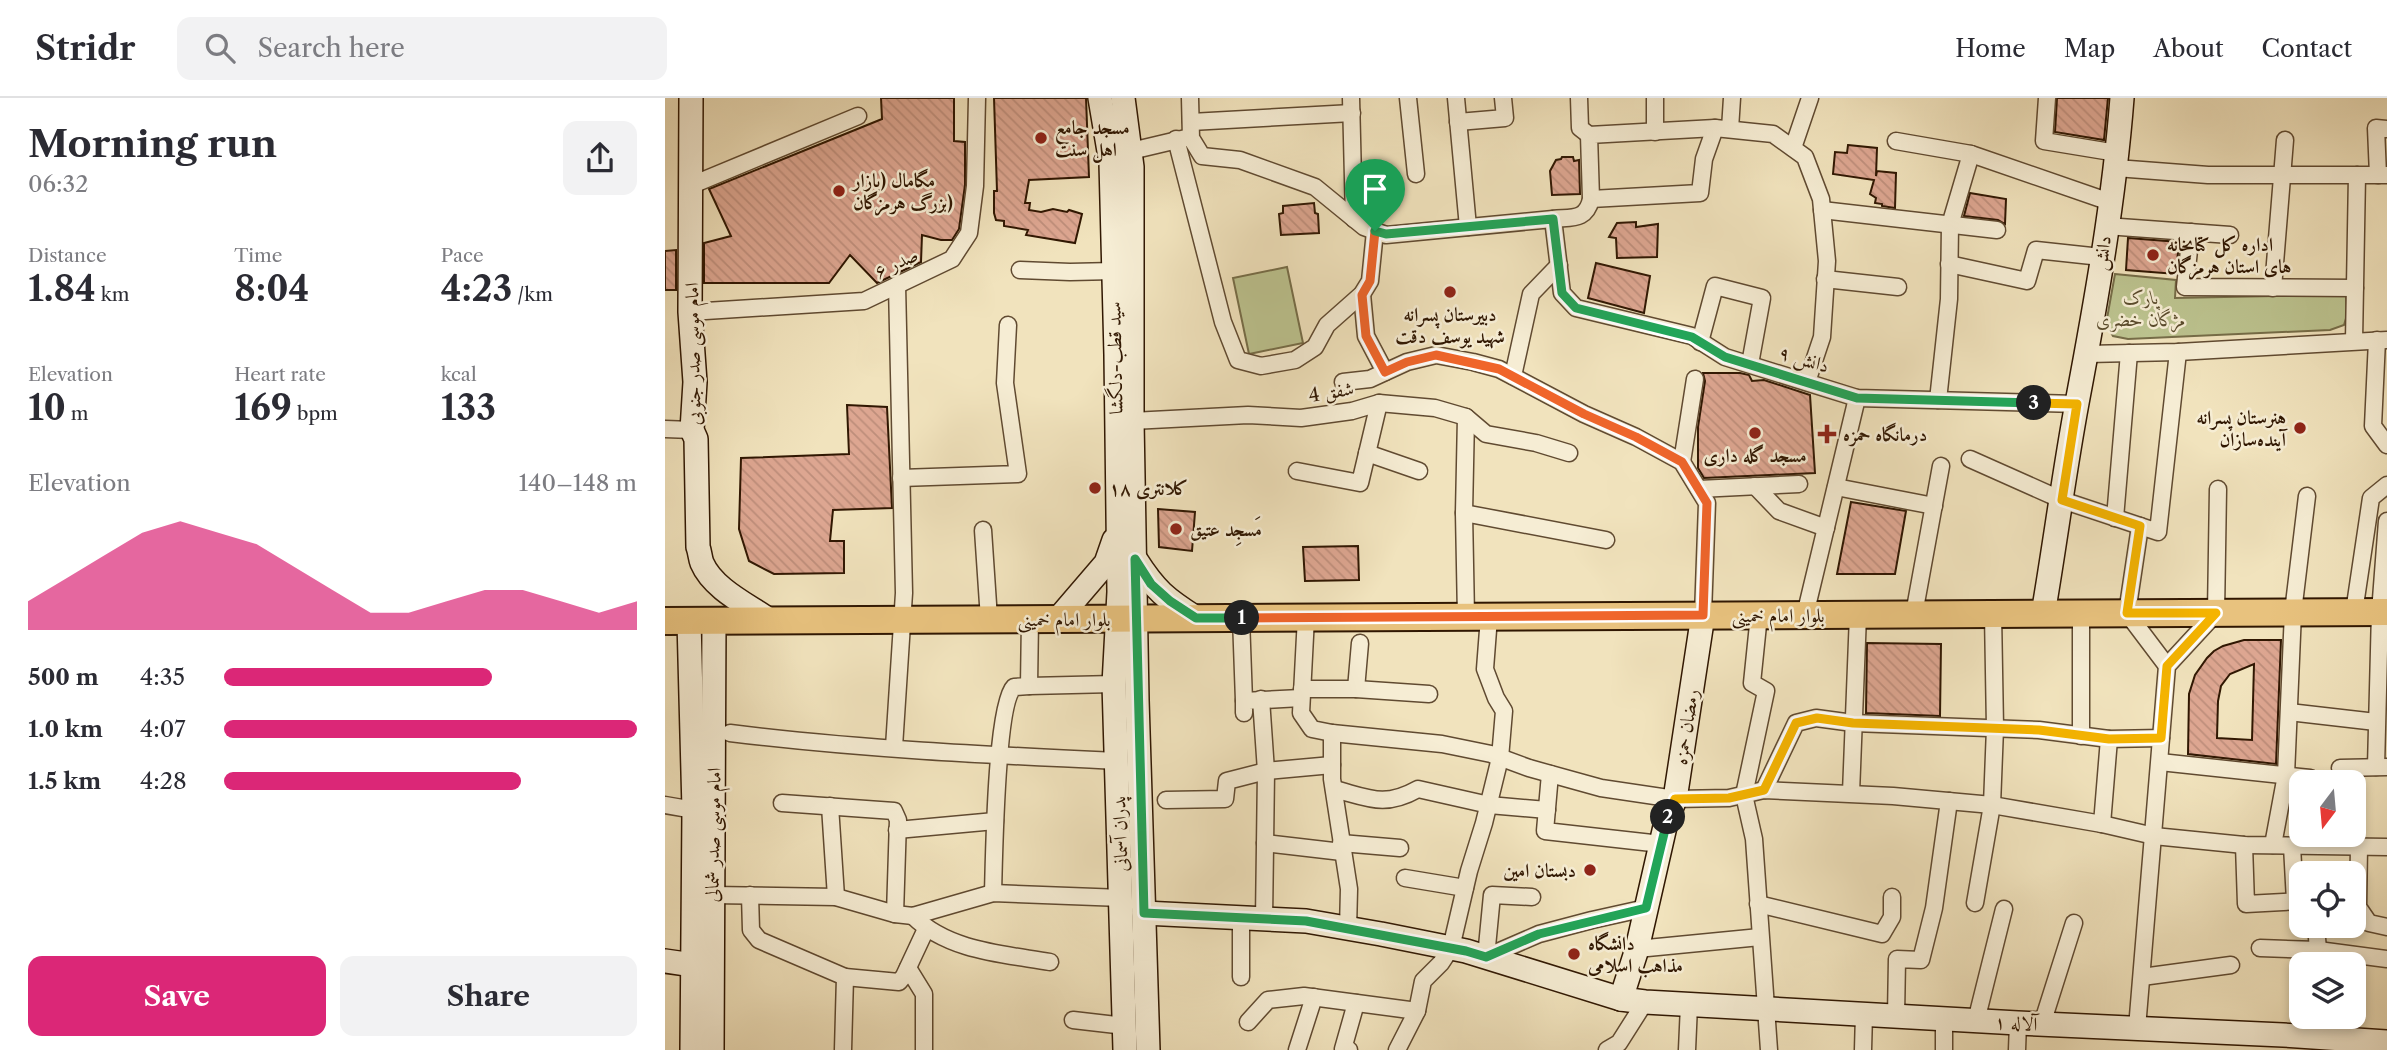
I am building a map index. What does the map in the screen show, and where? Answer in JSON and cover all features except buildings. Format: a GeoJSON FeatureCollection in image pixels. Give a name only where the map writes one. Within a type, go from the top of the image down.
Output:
{"type":"FeatureCollection","features":[{"type":"Feature","properties":{"kind":"main road","name":"امام موسی صدر جنوبی"},"geometry":{"type":"LineString","coordinates":[[691,98],[690,312],[695,382],[692,430],[696,439],[698,535],[702,563],[723,588],[769,620]]}},
{"type":"Feature","properties":{"kind":"main road","name":"سید قطب-دلگشا"},"geometry":{"type":"LineString","coordinates":[[1100,98],[1111,163],[1114,271],[1132,421],[1135,559],[1127,618]]}},
{"type":"Feature","properties":{"kind":"main road","name":"سید قطب-دلگشا"},"geometry":{"type":"LineString","coordinates":[[1123,98],[1131,151],[1117,530],[1127,618]]}},
{"type":"Feature","properties":{"kind":"main road","name":"دانش"},"geometry":{"type":"LineString","coordinates":[[2043,614],[2117,160],[2122,98]]}},
{"type":"Feature","properties":{"kind":"main road"},"geometry":{"type":"LineString","coordinates":[[1058,619],[1106,564],[1117,530]]}},
{"type":"Feature","properties":{"kind":"main road"},"geometry":{"type":"LineString","coordinates":[[1135,559],[1151,584],[1170,601],[1196,618]]}},
{"type":"Feature","properties":{"kind":"main road","name":"بلوار امام خمینی"},"geometry":{"type":"LineString","coordinates":[[689,621],[2373,612]]}},
{"type":"Feature","properties":{"kind":"main road","name":"رمضان حمزه"},"geometry":{"type":"LineString","coordinates":[[1621,999],[1637,949],[1661,844],[1675,799],[1703,615]]}},
{"type":"Feature","properties":{"kind":"main road","name":"پدران آسمانی"},"geometry":{"type":"LineString","coordinates":[[1125,1050],[1114,684],[1127,618]]}},
{"type":"Feature","properties":{"kind":"main road","name":"پدران آسمانی"},"geometry":{"type":"LineString","coordinates":[[1127,618],[1137,700],[1148,1050]]}},
{"type":"Feature","properties":{"kind":"main road","name":"امام موسی صدر شمالی"},"geometry":{"type":"LineString","coordinates":[[689,621],[694,810],[692,1050]]}},
{"type":"Feature","properties":{"kind":"main road","name":"امام موسی صدر شمالی"},"geometry":{"type":"LineString","coordinates":[[689,621],[712,895],[712,1050]]}},
{"type":"Feature","properties":{"kind":"main road","name":"آلاله ۱"},"geometry":{"type":"LineString","coordinates":[[1144,913],[1306,921],[1451,948],[1621,999],[1645,1002],[2137,1028],[2337,1044],[2387,1042]]}},
{"type":"Feature","properties":{"kind":"main road"},"geometry":{"type":"LineString","coordinates":[[665,961],[693,965]]}},
{"type":"Feature","properties":{"kind":"street","name":"صدر ۶"},"geometry":{"type":"LineString","coordinates":[[690,312],[864,301],[952,259],[969,233],[975,186],[977,98]]}},
{"type":"Feature","properties":{"kind":"street"},"geometry":{"type":"LineString","coordinates":[[1189,98],[1186,133],[1223,322],[1238,360],[1261,366],[1295,360],[1315,347],[1327,326],[1362,295],[1370,281],[1375,231]]}},
{"type":"Feature","properties":{"kind":"street"},"geometry":{"type":"LineString","coordinates":[[1408,98],[1416,174]]}},
{"type":"Feature","properties":{"kind":"street"},"geometry":{"type":"LineString","coordinates":[[1456,98],[1468,227]]}},
{"type":"Feature","properties":{"kind":"street"},"geometry":{"type":"LineString","coordinates":[[1458,122],[1505,118],[1503,98]]}},
{"type":"Feature","properties":{"kind":"street"},"geometry":{"type":"LineString","coordinates":[[1579,98],[1580,128],[1590,135],[1722,129],[1773,134],[1805,157],[1821,199],[1827,261],[1822,337],[1807,382]]}},
{"type":"Feature","properties":{"kind":"street"},"geometry":{"type":"LineString","coordinates":[[1655,98],[1655,132]]}},
{"type":"Feature","properties":{"kind":"street"},"geometry":{"type":"LineString","coordinates":[[1591,199],[1700,193],[1704,159],[1722,129],[1732,98]]}},
{"type":"Feature","properties":{"kind":"street"},"geometry":{"type":"LineString","coordinates":[[1793,148],[1809,98]]}},
{"type":"Feature","properties":{"kind":"street"},"geometry":{"type":"LineString","coordinates":[[2047,98],[2044,141],[2117,160],[2208,175],[2383,175],[2376,128],[2387,129]]}},
{"type":"Feature","properties":{"kind":"street"},"geometry":{"type":"LineString","coordinates":[[1131,151],[1186,133],[1352,106],[1354,219]]}},
{"type":"Feature","properties":{"kind":"street"},"geometry":{"type":"LineString","coordinates":[[692,185],[858,116]]}},
{"type":"Feature","properties":{"kind":"street"},"geometry":{"type":"LineString","coordinates":[[1186,133],[1202,156],[1240,160],[1315,187],[1364,227],[1386,234],[1583,215],[1589,209],[1591,199],[1590,135]]}},
{"type":"Feature","properties":{"kind":"street"},"geometry":{"type":"LineString","coordinates":[[2273,288],[2285,139]]}},
{"type":"Feature","properties":{"kind":"street"},"geometry":{"type":"LineString","coordinates":[[1896,141],[1971,154],[2110,202]]}},
{"type":"Feature","properties":{"kind":"street"},"geometry":{"type":"LineString","coordinates":[[1938,400],[1949,299],[1950,225],[1971,154]]}},
{"type":"Feature","properties":{"kind":"street"},"geometry":{"type":"LineString","coordinates":[[2354,341],[2357,175]]}},
{"type":"Feature","properties":{"kind":"street"},"geometry":{"type":"LineString","coordinates":[[1822,210],[1997,230]]}},
{"type":"Feature","properties":{"kind":"street","name":"دانش ۹"},"geometry":{"type":"LineString","coordinates":[[1553,219],[1562,293],[1576,308],[1692,337],[1725,357],[1857,398],[2077,404]]}},
{"type":"Feature","properties":{"kind":"street"},"geometry":{"type":"LineString","coordinates":[[2106,226],[2230,235]]}},
{"type":"Feature","properties":{"kind":"street"},"geometry":{"type":"LineString","coordinates":[[2191,232],[2185,287],[2355,288]]}},
{"type":"Feature","properties":{"kind":"street"},"geometry":{"type":"LineString","coordinates":[[1949,264],[2027,281],[2036,250],[2101,257]]}},
{"type":"Feature","properties":{"kind":"street"},"geometry":{"type":"LineString","coordinates":[[1513,376],[1531,293],[1559,265]]}},
{"type":"Feature","properties":{"kind":"street"},"geometry":{"type":"LineString","coordinates":[[1020,270],[1114,271]]}},
{"type":"Feature","properties":{"kind":"street"},"geometry":{"type":"LineString","coordinates":[[1825,279],[1898,287]]}},
{"type":"Feature","properties":{"kind":"street"},"geometry":{"type":"LineString","coordinates":[[894,747],[903,620],[897,285]]}},
{"type":"Feature","properties":{"kind":"street"},"geometry":{"type":"LineString","coordinates":[[1700,341],[1714,285],[1762,298],[1750,365]]}},
{"type":"Feature","properties":{"kind":"street"},"geometry":{"type":"LineString","coordinates":[[1362,295],[1366,336],[1385,372]]}},
{"type":"Feature","properties":{"kind":"street"},"geometry":{"type":"LineString","coordinates":[[901,478],[1018,474],[1005,383],[1008,325]]}},
{"type":"Feature","properties":{"kind":"street"},"geometry":{"type":"LineString","coordinates":[[2087,354],[2178,352],[2382,340],[2373,426],[2387,445]]}},
{"type":"Feature","properties":{"kind":"street"},"geometry":{"type":"LineString","coordinates":[[1970,459],[2062,500],[2158,532],[2178,352]]}},
{"type":"Feature","properties":{"kind":"street"},"geometry":{"type":"LineString","coordinates":[[2115,518],[2129,353]]}},
{"type":"Feature","properties":{"kind":"street"},"geometry":{"type":"LineString","coordinates":[[1343,382],[1370,379],[1407,362],[1436,355],[1499,369],[1682,462],[1707,503],[1703,615]]}},
{"type":"Feature","properties":{"kind":"street"},"geometry":{"type":"LineString","coordinates":[[1682,462],[1695,379]]}},
{"type":"Feature","properties":{"kind":"street"},"geometry":{"type":"LineString","coordinates":[[1805,615],[1857,398]]}},
{"type":"Feature","properties":{"kind":"street"},"geometry":{"type":"LineString","coordinates":[[1297,471],[1360,483],[1379,403]]}},
{"type":"Feature","properties":{"kind":"street","name":"شفق 4"},"geometry":{"type":"LineString","coordinates":[[1132,421],[1248,415],[1301,418],[1352,411],[1379,403],[1434,408],[1466,417],[1486,434],[1536,443],[1569,453]]}},
{"type":"Feature","properties":{"kind":"street"},"geometry":{"type":"LineString","coordinates":[[1397,1050],[1417,1011],[1423,981],[1441,964],[1451,948],[1500,758],[1504,711],[1485,669],[1464,513],[1466,417]]}},
{"type":"Feature","properties":{"kind":"street"},"geometry":{"type":"LineString","coordinates":[[665,429],[692,430]]}},
{"type":"Feature","properties":{"kind":"street"},"geometry":{"type":"LineString","coordinates":[[1367,453],[1419,471]]}},
{"type":"Feature","properties":{"kind":"street"},"geometry":{"type":"LineString","coordinates":[[1914,614],[1941,466]]}},
{"type":"Feature","properties":{"kind":"street"},"geometry":{"type":"LineString","coordinates":[[1699,489],[1799,484]]}},
{"type":"Feature","properties":{"kind":"street"},"geometry":{"type":"LineString","coordinates":[[2340,768],[2382,767],[2376,722],[2371,498],[2387,485]]}},
{"type":"Feature","properties":{"kind":"street"},"geometry":{"type":"LineString","coordinates":[[1755,486],[1779,511],[1826,528]]}},
{"type":"Feature","properties":{"kind":"street"},"geometry":{"type":"LineString","coordinates":[[1836,487],[1934,506]]}},
{"type":"Feature","properties":{"kind":"street"},"geometry":{"type":"LineString","coordinates":[[2137,1028],[2167,666],[2216,613],[2218,489]]}},
{"type":"Feature","properties":{"kind":"street"},"geometry":{"type":"LineString","coordinates":[[2273,845],[2285,775],[2293,612],[2307,496]]}},
{"type":"Feature","properties":{"kind":"street"},"geometry":{"type":"LineString","coordinates":[[1464,513],[1606,540]]}},
{"type":"Feature","properties":{"kind":"street"},"geometry":{"type":"LineString","coordinates":[[2373,612],[2387,522]]}},
{"type":"Feature","properties":{"kind":"street"},"geometry":{"type":"LineString","coordinates":[[2140,526],[2127,613],[2167,666]]}},
{"type":"Feature","properties":{"kind":"street"},"geometry":{"type":"LineString","coordinates":[[983,530],[989,619]]}},
{"type":"Feature","properties":{"kind":"street"},"geometry":{"type":"LineString","coordinates":[[1975,903],[1992,805],[1995,728],[1993,614]]}},
{"type":"Feature","properties":{"kind":"street"},"geometry":{"type":"LineString","coordinates":[[2081,614],[2081,736]]}},
{"type":"Feature","properties":{"kind":"street"},"geometry":{"type":"LineString","coordinates":[[1759,615],[1752,683],[1766,691],[1744,795],[1754,838],[1769,1050]]}},
{"type":"Feature","properties":{"kind":"street"},"geometry":{"type":"LineString","coordinates":[[1851,793],[1858,615]]}},
{"type":"Feature","properties":{"kind":"street"},"geometry":{"type":"LineString","coordinates":[[1305,617],[1301,713],[1312,729],[1442,744],[1601,788],[1675,799],[1729,798],[1764,790],[1851,793],[1992,805],[2154,836],[2244,845],[2289,846]]}},
{"type":"Feature","properties":{"kind":"street"},"geometry":{"type":"LineString","coordinates":[[1241,618],[1244,707],[1261,699],[1356,689],[1429,694]]}},
{"type":"Feature","properties":{"kind":"street"},"geometry":{"type":"LineString","coordinates":[[1029,686],[1030,619]]}},
{"type":"Feature","properties":{"kind":"street"},"geometry":{"type":"LineString","coordinates":[[1356,689],[1360,643]]}},
{"type":"Feature","properties":{"kind":"street"},"geometry":{"type":"LineString","coordinates":[[993,893],[999,756],[1007,696],[1014,687],[1114,684]]}},
{"type":"Feature","properties":{"kind":"street"},"geometry":{"type":"LineString","coordinates":[[1261,699],[1266,771],[1264,919]]}},
{"type":"Feature","properties":{"kind":"street"},"geometry":{"type":"LineString","coordinates":[[2289,712],[2376,722]]}},
{"type":"Feature","properties":{"kind":"street"},"geometry":{"type":"LineString","coordinates":[[1764,790],[1796,723],[1817,718],[1853,723],[2039,730],[2109,739],[2161,738]]}},
{"type":"Feature","properties":{"kind":"street"},"geometry":{"type":"LineString","coordinates":[[730,733],[999,756],[1117,761]]}},
{"type":"Feature","properties":{"kind":"street"},"geometry":{"type":"LineString","coordinates":[[1332,733],[1334,789],[1349,889],[1348,929]]}},
{"type":"Feature","properties":{"kind":"street"},"geometry":{"type":"LineString","coordinates":[[2102,824],[2109,739]]}},
{"type":"Feature","properties":{"kind":"street"},"geometry":{"type":"LineString","coordinates":[[2160,762],[2289,775]]}},
{"type":"Feature","properties":{"kind":"street"},"geometry":{"type":"LineString","coordinates":[[1166,800],[1225,799],[1227,781],[1266,771],[1332,765]]}},
{"type":"Feature","properties":{"kind":"street"},"geometry":{"type":"LineString","coordinates":[[1550,774],[1545,831],[1661,844]]}},
{"type":"Feature","properties":{"kind":"street"},"geometry":{"type":"LineString","coordinates":[[1334,789],[1382,802],[1402,798],[1418,789],[1489,805],[1547,810]]}},
{"type":"Feature","properties":{"kind":"street"},"geometry":{"type":"LineString","coordinates":[[1896,1016],[1897,959],[1921,960],[1934,908],[1949,801]]}},
{"type":"Feature","properties":{"kind":"street"},"geometry":{"type":"LineString","coordinates":[[782,803],[894,811],[897,814],[895,914]]}},
{"type":"Feature","properties":{"kind":"street"},"geometry":{"type":"LineString","coordinates":[[665,806],[694,810]]}},
{"type":"Feature","properties":{"kind":"street"},"geometry":{"type":"LineString","coordinates":[[831,806],[836,897]]}},
{"type":"Feature","properties":{"kind":"street"},"geometry":{"type":"LineString","coordinates":[[897,830],[995,821]]}},
{"type":"Feature","properties":{"kind":"street"},"geometry":{"type":"LineString","coordinates":[[1265,843],[1400,848]]}},
{"type":"Feature","properties":{"kind":"street"},"geometry":{"type":"LineString","coordinates":[[2244,845],[2246,904],[2289,902]]}},
{"type":"Feature","properties":{"kind":"street"},"geometry":{"type":"LineString","coordinates":[[2358,861],[2359,847]]}},
{"type":"Feature","properties":{"kind":"street"},"geometry":{"type":"LineString","coordinates":[[2366,847],[2387,847]]}},
{"type":"Feature","properties":{"kind":"street"},"geometry":{"type":"LineString","coordinates":[[1405,878],[1465,888]]}},
{"type":"Feature","properties":{"kind":"street"},"geometry":{"type":"LineString","coordinates":[[712,895],[836,897],[895,914],[913,916],[993,893],[1122,898]]}},
{"type":"Feature","properties":{"kind":"street"},"geometry":{"type":"LineString","coordinates":[[750,895],[751,930],[759,940],[845,976],[899,982],[926,929]]}},
{"type":"Feature","properties":{"kind":"street"},"geometry":{"type":"LineString","coordinates":[[1532,897],[1492,895],[1486,957],[1539,934],[1646,908]]}},
{"type":"Feature","properties":{"kind":"street"},"geometry":{"type":"LineString","coordinates":[[1758,904],[1882,934],[1892,918],[1892,897]]}},
{"type":"Feature","properties":{"kind":"street"},"geometry":{"type":"LineString","coordinates":[[1976,1021],[2004,909]]}},
{"type":"Feature","properties":{"kind":"street"},"geometry":{"type":"LineString","coordinates":[[913,916],[926,929],[945,940],[1050,962]]}},
{"type":"Feature","properties":{"kind":"street"},"geometry":{"type":"LineString","coordinates":[[1241,918],[1241,976]]}},
{"type":"Feature","properties":{"kind":"street"},"geometry":{"type":"LineString","coordinates":[[2366,919],[2369,923],[2387,927]]}},
{"type":"Feature","properties":{"kind":"street"},"geometry":{"type":"LineString","coordinates":[[2042,1024],[2074,923]]}},
{"type":"Feature","properties":{"kind":"street"},"geometry":{"type":"LineString","coordinates":[[1637,949],[1760,937]]}},
{"type":"Feature","properties":{"kind":"street"},"geometry":{"type":"LineString","coordinates":[[2317,938],[2318,950]]}},
{"type":"Feature","properties":{"kind":"street"},"geometry":{"type":"LineString","coordinates":[[2260,948],[2318,950],[2387,959]]}},
{"type":"Feature","properties":{"kind":"street"},"geometry":{"type":"LineString","coordinates":[[2141,977],[2231,965]]}},
{"type":"Feature","properties":{"kind":"street"},"geometry":{"type":"LineString","coordinates":[[908,968],[924,994],[924,1050]]}},
{"type":"Feature","properties":{"kind":"street"},"geometry":{"type":"LineString","coordinates":[[843,1050],[845,976]]}},
{"type":"Feature","properties":{"kind":"street"},"geometry":{"type":"LineString","coordinates":[[1248,1022],[1268,1000],[1304,996],[1417,1011]]}},
{"type":"Feature","properties":{"kind":"street"},"geometry":{"type":"LineString","coordinates":[[1297,1050],[1314,997]]}},
{"type":"Feature","properties":{"kind":"street"},"geometry":{"type":"LineString","coordinates":[[1607,1050],[1619,1043],[1645,1002]]}},
{"type":"Feature","properties":{"kind":"street"},"geometry":{"type":"LineString","coordinates":[[1349,1050],[1343,1049],[1356,1003]]}},
{"type":"Feature","properties":{"kind":"street"},"geometry":{"type":"LineString","coordinates":[[1687,1050],[1689,1005]]}},
{"type":"Feature","properties":{"kind":"street"},"geometry":{"type":"LineString","coordinates":[[1863,1050],[1864,1014]]}},
{"type":"Feature","properties":{"kind":"street"},"geometry":{"type":"LineString","coordinates":[[1944,1019],[1944,1050]]}},
{"type":"Feature","properties":{"kind":"street"},"geometry":{"type":"LineString","coordinates":[[1073,1020],[1125,1026]]}},
{"type":"Feature","properties":{"kind":"street"},"geometry":{"type":"LineString","coordinates":[[2017,1050],[2018,1023]]}},
{"type":"Feature","properties":{"kind":"green space"},"geometry":{"type":"Polygon","coordinates":[[[1287,267],[1303,343],[1249,354],[1233,278],[1287,267]]]}},
{"type":"Feature","properties":{"kind":"green space","name":"پارک مژگان خضری"},"geometry":{"type":"Polygon","coordinates":[[[2115,274],[2176,280],[2175,298],[2346,296],[2347,315],[2344,325],[2330,330],[2128,339],[2113,336],[2106,324],[2115,274]]]}},
{"type":"Feature","properties":{"kind":"place","name":"مسجد جامع اهل سنت"},"geometry":{"type":"Point","coordinates":[1041,138]}},
{"type":"Feature","properties":{"kind":"place","name":"مگامال (بازار بزرگ هرمزگان)"},"geometry":{"type":"Point","coordinates":[839,191]}},
{"type":"Feature","properties":{"kind":"place","name":"اداره کل کتابخانه های استان هرمزگان"},"geometry":{"type":"Point","coordinates":[2153,255]}},
{"type":"Feature","properties":{"kind":"place","name":"دبیرستان پسرانه شهید یوسف دقت"},"geometry":{"type":"Point","coordinates":[1450,292]}},
{"type":"Feature","properties":{"kind":"place","name":"هنرستان پسرانه آینده‌سازان"},"geometry":{"type":"Point","coordinates":[2300,428]}},
{"type":"Feature","properties":{"kind":"place","name":"مسجد گله داری"},"geometry":{"type":"Point","coordinates":[1755,433]}},
{"type":"Feature","properties":{"kind":"place","name":"درمانگاه حمزه"},"geometry":{"type":"Point","coordinates":[1827,434]}},
{"type":"Feature","properties":{"kind":"place","name":"کلانتری ۱۸"},"geometry":{"type":"Point","coordinates":[1095,488]}},
{"type":"Feature","properties":{"kind":"place","name":"مَسجِد عتیق"},"geometry":{"type":"Point","coordinates":[1176,529]}},
{"type":"Feature","properties":{"kind":"place","name":"دبستان امین"},"geometry":{"type":"Point","coordinates":[1590,870]}},
{"type":"Feature","properties":{"kind":"place","name":"دانشگاه مذاهب اسلامی"},"geometry":{"type":"Point","coordinates":[1574,954]}},
{"type":"Feature","properties":{"kind":"route"},"geometry":{"type":"LineString","coordinates":[[1553,219],[1562,293],[1576,308],[1692,337],[1725,357],[1857,398],[2077,404],[2062,500],[2140,526],[2127,613],[2216,613],[2167,666],[2161,738],[2109,739],[2039,730],[1853,723],[1817,718],[1796,723],[1764,790],[1729,798],[1675,799],[1666,822],[1646,908],[1539,934],[1486,957],[1306,921],[1144,913],[1135,559],[1151,584],[1170,601],[1196,618],[1703,615],[1707,503],[1682,462],[1499,369],[1436,355],[1407,362],[1385,372],[1366,336],[1362,295],[1370,281],[1375,231],[1386,234],[1553,219]]}}]}
